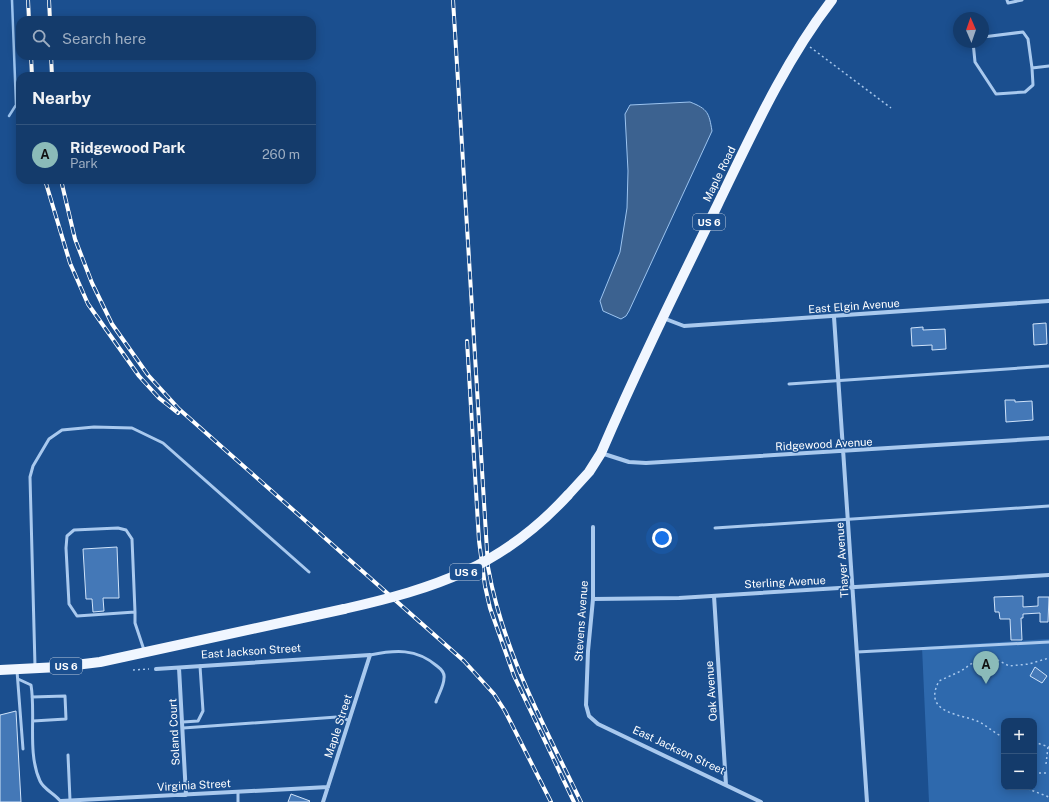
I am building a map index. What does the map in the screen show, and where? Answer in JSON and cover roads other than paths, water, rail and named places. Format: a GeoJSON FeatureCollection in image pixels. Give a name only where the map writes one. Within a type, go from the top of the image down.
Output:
{"type":"FeatureCollection","features":[{"type":"Feature","properties":{"kind":"main road","name":"Maple Road"},"geometry":{"type":"LineString","coordinates":[[601,453],[662,318],[748,141],[772,95],[804,42],[832,0]]}},
{"type":"Feature","properties":{"kind":"main road","name":"US 6"},"geometry":{"type":"LineString","coordinates":[[0,670],[17,674],[35,668],[100,662],[131,656],[397,597],[435,585],[468,571],[501,552],[529,533],[589,472],[601,453]]}},
{"type":"Feature","properties":{"kind":"street","name":"East Elgin Avenue"},"geometry":{"type":"LineString","coordinates":[[662,318],[684,326],[834,317],[1049,301]]}},
{"type":"Feature","properties":{"kind":"street","name":"Thayer Avenue"},"geometry":{"type":"LineString","coordinates":[[834,317],[867,802]]}},
{"type":"Feature","properties":{"kind":"street","name":"Ridgewood Avenue"},"geometry":{"type":"LineString","coordinates":[[601,453],[629,462],[646,463],[844,452],[1049,438]]}},
{"type":"Feature","properties":{"kind":"street","name":"Stevens Avenue"},"geometry":{"type":"LineString","coordinates":[[589,716],[586,705],[588,651],[593,599],[593,527]]}},
{"type":"Feature","properties":{"kind":"street","name":"Sterling Avenue"},"geometry":{"type":"LineString","coordinates":[[593,599],[636,600],[714,596],[1049,575]]}},
{"type":"Feature","properties":{"kind":"street","name":"Oak Avenue"},"geometry":{"type":"LineString","coordinates":[[714,596],[726,785]]}},
{"type":"Feature","properties":{"kind":"street","name":"East Jackson Street"},"geometry":{"type":"LineString","coordinates":[[156,669],[370,656]]}},
{"type":"Feature","properties":{"kind":"street","name":"Maple Street"},"geometry":{"type":"LineString","coordinates":[[323,802],[370,656]]}},
{"type":"Feature","properties":{"kind":"street","name":"Soland Court"},"geometry":{"type":"LineString","coordinates":[[179,668],[186,795]]}},
{"type":"Feature","properties":{"kind":"street","name":"East Jackson Street"},"geometry":{"type":"LineString","coordinates":[[589,716],[598,724],[761,802]]}},
{"type":"Feature","properties":{"kind":"street","name":"Virginia Street"},"geometry":{"type":"LineString","coordinates":[[61,801],[328,787]]}},
{"type":"Feature","properties":{"kind":"lane"},"geometry":{"type":"LineString","coordinates":[[1007,0],[1008,3],[1022,0]]}},
{"type":"Feature","properties":{"kind":"lane"},"geometry":{"type":"LineString","coordinates":[[974,48],[975,62],[996,94],[1025,92],[1033,85],[1028,39],[1023,32],[989,36]]}},
{"type":"Feature","properties":{"kind":"lane"},"geometry":{"type":"LineString","coordinates":[[1032,68],[1049,66]]}},
{"type":"Feature","properties":{"kind":"lane"},"geometry":{"type":"LineString","coordinates":[[789,384],[1049,366]]}},
{"type":"Feature","properties":{"kind":"lane"},"geometry":{"type":"LineString","coordinates":[[35,668],[30,477],[33,466],[49,439],[62,430],[94,426],[132,428],[163,443],[310,572]]}},
{"type":"Feature","properties":{"kind":"lane"},"geometry":{"type":"LineString","coordinates":[[715,528],[1049,506]]}},
{"type":"Feature","properties":{"kind":"lane"},"geometry":{"type":"LineString","coordinates":[[135,612],[77,616],[69,604],[66,548],[67,536],[74,530],[118,528],[126,530],[132,539],[135,612],[135,623],[145,653]]}},
{"type":"Feature","properties":{"kind":"lane"},"geometry":{"type":"LineString","coordinates":[[857,652],[1049,642]]}},
{"type":"Feature","properties":{"kind":"lane"},"geometry":{"type":"LineString","coordinates":[[370,656],[385,652],[408,652],[424,656],[442,671],[444,678],[436,702]]}},
{"type":"Feature","properties":{"kind":"lane"},"geometry":{"type":"LineString","coordinates":[[183,722],[198,721],[203,711],[200,666]]}},
{"type":"Feature","properties":{"kind":"lane"},"geometry":{"type":"LineString","coordinates":[[17,674],[31,685],[34,756],[40,782],[48,791],[61,801]]}},
{"type":"Feature","properties":{"kind":"lane"},"geometry":{"type":"LineString","coordinates":[[17,674],[23,749]]}},
{"type":"Feature","properties":{"kind":"lane"},"geometry":{"type":"LineString","coordinates":[[32,697],[65,696],[66,720],[33,721]]}},
{"type":"Feature","properties":{"kind":"lane"},"geometry":{"type":"LineString","coordinates":[[183,728],[337,717],[349,720]]}},
{"type":"Feature","properties":{"kind":"lane"},"geometry":{"type":"LineString","coordinates":[[68,755],[70,800]]}},
{"type":"Feature","properties":{"kind":"lane"},"geometry":{"type":"LineString","coordinates":[[238,792],[238,802]]}},
{"type":"Feature","properties":{"kind":"waterway"},"geometry":{"type":"LineString","coordinates":[[9,116],[16,105],[12,0]]}},
{"type":"Feature","properties":{"kind":"railway"},"geometry":{"type":"LineString","coordinates":[[28,0],[29,16]]}},
{"type":"Feature","properties":{"kind":"railway"},"geometry":{"type":"LineString","coordinates":[[49,0],[50,16]]}},
{"type":"Feature","properties":{"kind":"railway"},"geometry":{"type":"LineString","coordinates":[[453,0],[488,567],[495,598],[514,658],[539,716],[581,802]]}},
{"type":"Feature","properties":{"kind":"railway"},"geometry":{"type":"LineString","coordinates":[[31,60],[32,72]]}},
{"type":"Feature","properties":{"kind":"railway"},"geometry":{"type":"LineString","coordinates":[[51,60],[52,72]]}},
{"type":"Feature","properties":{"kind":"railway"},"geometry":{"type":"LineString","coordinates":[[46,184],[70,263],[88,304],[139,376],[159,398],[178,413]]}},
{"type":"Feature","properties":{"kind":"railway"},"geometry":{"type":"LineString","coordinates":[[62,184],[75,239],[92,283],[112,324],[148,375],[179,409],[464,661],[494,694],[505,711],[551,802]]}},
{"type":"Feature","properties":{"kind":"railway"},"geometry":{"type":"LineString","coordinates":[[467,341],[479,541],[485,586],[490,608],[514,676],[574,802]]}},
{"type":"Feature","properties":{"kind":"place","name":"Ridgewood Park"},"geometry":{"type":"Point","coordinates":[986,684]}}]}
